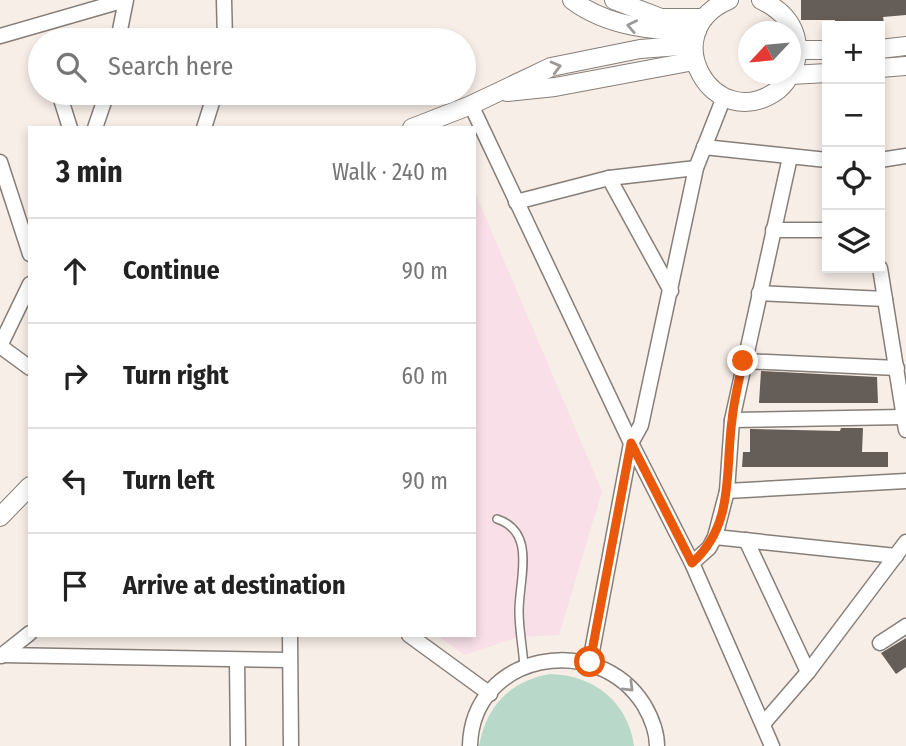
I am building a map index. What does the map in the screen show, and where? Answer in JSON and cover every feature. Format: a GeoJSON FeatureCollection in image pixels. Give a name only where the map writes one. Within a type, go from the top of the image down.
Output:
{"type":"FeatureCollection","features":[{"type":"Feature","properties":{"kind":"street"},"geometry":{"type":"LineString","coordinates":[[28,28],[125,0],[120,28]]}},
{"type":"Feature","properties":{"kind":"street"},"geometry":{"type":"LineString","coordinates":[[224,0],[225,28]]}},
{"type":"Feature","properties":{"kind":"street"},"geometry":{"type":"LineString","coordinates":[[572,0],[615,22],[697,38]]}},
{"type":"Feature","properties":{"kind":"street"},"geometry":{"type":"LineString","coordinates":[[614,0],[661,18],[697,38]]}},
{"type":"Feature","properties":{"kind":"street"},"geometry":{"type":"LineString","coordinates":[[729,0],[714,7],[697,38],[711,89],[739,102],[769,96],[782,84]]}},
{"type":"Feature","properties":{"kind":"street"},"geometry":{"type":"LineString","coordinates":[[761,0],[788,21]]}},
{"type":"Feature","properties":{"kind":"street"},"geometry":{"type":"LineString","coordinates":[[0,36],[28,28]]}},
{"type":"Feature","properties":{"kind":"street"},"geometry":{"type":"LineString","coordinates":[[476,102],[551,67],[697,38]]}},
{"type":"Feature","properties":{"kind":"street"},"geometry":{"type":"LineString","coordinates":[[885,48],[906,46]]}},
{"type":"Feature","properties":{"kind":"street"},"geometry":{"type":"LineString","coordinates":[[801,50],[822,50]]}},
{"type":"Feature","properties":{"kind":"street"},"geometry":{"type":"LineString","coordinates":[[885,68],[906,66]]}},
{"type":"Feature","properties":{"kind":"street"},"geometry":{"type":"LineString","coordinates":[[801,74],[822,73]]}},
{"type":"Feature","properties":{"kind":"street"},"geometry":{"type":"LineString","coordinates":[[590,662],[631,443],[641,425],[696,167],[724,97]]}},
{"type":"Feature","properties":{"kind":"street"},"geometry":{"type":"LineString","coordinates":[[62,105],[68,126]]}},
{"type":"Feature","properties":{"kind":"street"},"geometry":{"type":"LineString","coordinates":[[96,126],[103,105]]}},
{"type":"Feature","properties":{"kind":"street"},"geometry":{"type":"LineString","coordinates":[[205,126],[211,105]]}},
{"type":"Feature","properties":{"kind":"street"},"geometry":{"type":"LineString","coordinates":[[417,126],[471,105],[631,443],[692,563],[772,746]]}},
{"type":"Feature","properties":{"kind":"street"},"geometry":{"type":"LineString","coordinates":[[704,147],[822,160]]}},
{"type":"Feature","properties":{"kind":"street"},"geometry":{"type":"LineString","coordinates":[[885,158],[906,156]]}},
{"type":"Feature","properties":{"kind":"street"},"geometry":{"type":"LineString","coordinates":[[692,563],[709,548],[715,537],[727,491],[732,420],[743,361],[790,157]]}},
{"type":"Feature","properties":{"kind":"street"},"geometry":{"type":"LineString","coordinates":[[0,162],[28,248]]}},
{"type":"Feature","properties":{"kind":"street"},"geometry":{"type":"LineString","coordinates":[[516,202],[609,178],[696,167]]}},
{"type":"Feature","properties":{"kind":"street"},"geometry":{"type":"LineString","coordinates":[[609,178],[671,291]]}},
{"type":"Feature","properties":{"kind":"street"},"geometry":{"type":"LineString","coordinates":[[773,230],[822,230]]}},
{"type":"Feature","properties":{"kind":"street"},"geometry":{"type":"LineString","coordinates":[[732,420],[905,424],[881,273]]}},
{"type":"Feature","properties":{"kind":"street"},"geometry":{"type":"LineString","coordinates":[[28,288],[0,346],[28,367]]}},
{"type":"Feature","properties":{"kind":"street"},"geometry":{"type":"LineString","coordinates":[[759,293],[885,299]]}},
{"type":"Feature","properties":{"kind":"street"},"geometry":{"type":"LineString","coordinates":[[743,361],[897,368]]}},
{"type":"Feature","properties":{"kind":"street"},"geometry":{"type":"LineString","coordinates":[[727,491],[906,481]]}},
{"type":"Feature","properties":{"kind":"street"},"geometry":{"type":"LineString","coordinates":[[0,517],[28,488]]}},
{"type":"Feature","properties":{"kind":"street"},"geometry":{"type":"LineString","coordinates":[[715,537],[896,556]]}},
{"type":"Feature","properties":{"kind":"street"},"geometry":{"type":"LineString","coordinates":[[746,540],[808,672]]}},
{"type":"Feature","properties":{"kind":"street"},"geometry":{"type":"LineString","coordinates":[[763,724],[808,672],[906,542]]}},
{"type":"Feature","properties":{"kind":"street"},"geometry":{"type":"LineString","coordinates":[[880,643],[906,626]]}},
{"type":"Feature","properties":{"kind":"street"},"geometry":{"type":"LineString","coordinates":[[1,656],[28,635]]}},
{"type":"Feature","properties":{"kind":"street"},"geometry":{"type":"LineString","coordinates":[[290,637],[290,746]]}},
{"type":"Feature","properties":{"kind":"street"},"geometry":{"type":"LineString","coordinates":[[412,637],[489,694]]}},
{"type":"Feature","properties":{"kind":"street"},"geometry":{"type":"LineString","coordinates":[[1,656],[288,660]]}},
{"type":"Feature","properties":{"kind":"street"},"geometry":{"type":"LineString","coordinates":[[470,746],[477,716],[489,694],[505,678],[524,667],[546,660],[568,659],[590,662],[615,674],[635,692],[650,715],[657,746]]}},
{"type":"Feature","properties":{"kind":"street"},"geometry":{"type":"LineString","coordinates":[[237,660],[238,746]]}},
{"type":"Feature","properties":{"kind":"lane"},"geometry":{"type":"LineString","coordinates":[[497,519],[510,524],[519,534],[523,578],[519,611],[524,667]]}},
{"type":"Feature","properties":{"kind":"shaded area"},"geometry":{"type":"Polygon","coordinates":[[[476,195],[602,491],[559,635],[518,637],[464,655],[440,637],[476,637],[476,195]]]}},
{"type":"Feature","properties":{"kind":"green space"},"geometry":{"type":"Polygon","coordinates":[[[550,674],[581,679],[606,694],[625,716],[634,746],[479,746],[487,719],[502,698],[523,683],[550,674]]]}},
{"type":"Feature","properties":{"kind":"building"},"geometry":{"type":"Polygon","coordinates":[[[801,0],[906,0],[906,15],[883,17],[884,21],[801,20],[801,0]]]}},
{"type":"Feature","properties":{"kind":"building"},"geometry":{"type":"Polygon","coordinates":[[[761,371],[877,377],[878,403],[759,403],[761,371]]]}},
{"type":"Feature","properties":{"kind":"building"},"geometry":{"type":"Polygon","coordinates":[[[841,428],[863,428],[862,452],[888,452],[888,467],[742,467],[743,452],[750,452],[750,429],[840,431],[841,428]]]}},
{"type":"Feature","properties":{"kind":"building"},"geometry":{"type":"Polygon","coordinates":[[[906,638],[906,667],[896,674],[881,653],[906,638]]]}},
{"type":"Feature","properties":{"kind":"route"},"geometry":{"type":"LineString","coordinates":[[590,662],[631,443],[692,563],[709,548],[715,537],[727,491],[732,420],[743,361]]}}]}
